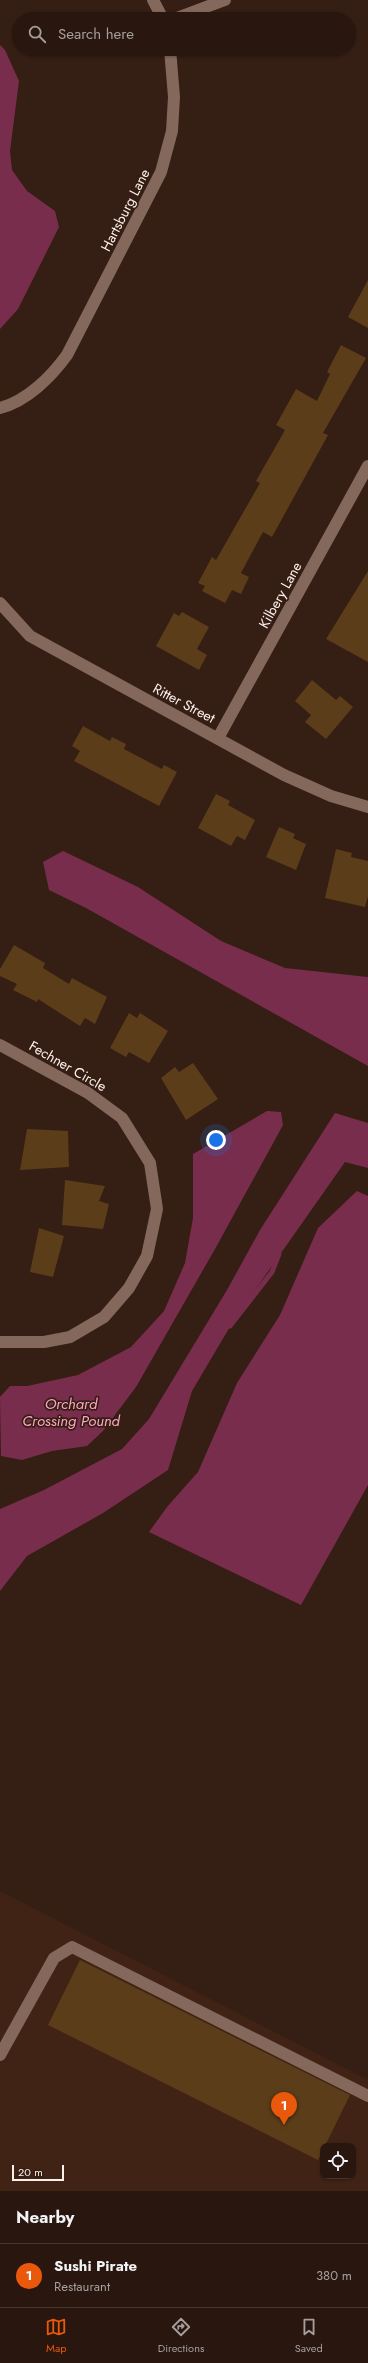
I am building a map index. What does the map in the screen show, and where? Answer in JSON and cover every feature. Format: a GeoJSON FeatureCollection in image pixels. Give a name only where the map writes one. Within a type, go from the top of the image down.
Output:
{"type":"FeatureCollection","features":[{"type":"Feature","properties":{"kind":"street"},"geometry":{"type":"LineString","coordinates":[[153,0],[159,12]]}},
{"type":"Feature","properties":{"kind":"street"},"geometry":{"type":"LineString","coordinates":[[192,12],[224,0]]}},
{"type":"Feature","properties":{"kind":"street","name":"Hartsburg Lane"},"geometry":{"type":"LineString","coordinates":[[0,408],[32,391],[55,370],[67,355],[161,172],[172,131],[174,97],[171,56]]}},
{"type":"Feature","properties":{"kind":"street","name":"Kilbery Lane"},"geometry":{"type":"LineString","coordinates":[[218,738],[368,466]]}},
{"type":"Feature","properties":{"kind":"street","name":"Ritter Street"},"geometry":{"type":"LineString","coordinates":[[0,603],[30,636],[313,788],[368,807]]}},
{"type":"Feature","properties":{"kind":"street","name":"Fechner Circle"},"geometry":{"type":"LineString","coordinates":[[0,1045],[88,1092],[122,1118],[150,1163],[157,1209],[147,1256],[129,1288],[104,1317],[70,1337],[44,1342],[0,1342]]}},
{"type":"Feature","properties":{"kind":"street"},"geometry":{"type":"LineString","coordinates":[[0,2055],[54,1958],[72,1947],[368,2096]]}},
{"type":"Feature","properties":{"kind":"shaded area"},"geometry":{"type":"Polygon","coordinates":[[[0,1891],[368,2080],[368,2191],[0,2191],[0,1891]]]}},
{"type":"Feature","properties":{"kind":"water"},"geometry":{"type":"Polygon","coordinates":[[[0,45],[5,50],[19,81],[10,151],[12,170],[27,191],[55,211],[59,227],[18,309],[0,329],[0,45]]]}},
{"type":"Feature","properties":{"kind":"water"},"geometry":{"type":"Polygon","coordinates":[[[63,851],[138,887],[221,941],[285,968],[368,977],[368,1066],[86,908],[49,890],[43,862],[63,851]]]}},
{"type":"Feature","properties":{"kind":"water","name":"Orchard Crossing Pound"},"geometry":{"type":"Polygon","coordinates":[[[267,1111],[281,1112],[283,1125],[215,1249],[136,1387],[103,1431],[87,1446],[52,1451],[22,1460],[1,1456],[0,1397],[10,1386],[27,1386],[78,1375],[131,1347],[164,1311],[185,1263],[193,1218],[193,1154],[267,1111]]]}},
{"type":"Feature","properties":{"kind":"water"},"geometry":{"type":"Polygon","coordinates":[[[335,1113],[368,1123],[368,1168],[345,1162],[234,1320],[192,1391],[168,1470],[103,1513],[27,1556],[0,1591],[0,1509],[44,1490],[122,1449],[149,1419],[227,1290],[260,1230],[335,1113]]]}},
{"type":"Feature","properties":{"kind":"water"},"geometry":{"type":"Polygon","coordinates":[[[357,1191],[368,1196],[368,1485],[301,1605],[149,1532],[167,1507],[198,1472],[237,1383],[280,1315],[318,1228],[357,1191]]]}},
{"type":"Feature","properties":{"kind":"building"},"geometry":{"type":"Polygon","coordinates":[[[368,280],[368,328],[348,317],[368,280]]]}},
{"type":"Feature","properties":{"kind":"building"},"geometry":{"type":"Polygon","coordinates":[[[341,345],[366,358],[323,433],[328,435],[272,537],[263,532],[241,573],[249,577],[241,594],[232,590],[225,603],[202,591],[205,586],[198,583],[212,557],[216,560],[260,483],[256,481],[285,430],[276,425],[296,389],[317,401],[330,374],[327,372],[341,345]]]}},
{"type":"Feature","properties":{"kind":"building"},"geometry":{"type":"Polygon","coordinates":[[[368,571],[368,662],[326,639],[368,571]]]}},
{"type":"Feature","properties":{"kind":"building"},"geometry":{"type":"Polygon","coordinates":[[[182,612],[209,627],[197,649],[207,655],[199,670],[156,646],[174,613],[179,616],[182,612]]]}},
{"type":"Feature","properties":{"kind":"building"},"geometry":{"type":"Polygon","coordinates":[[[312,680],[336,700],[340,696],[353,707],[326,739],[305,722],[311,715],[295,701],[312,680]]]}},
{"type":"Feature","properties":{"kind":"building"},"geometry":{"type":"Polygon","coordinates":[[[83,726],[110,741],[112,737],[126,744],[124,749],[162,769],[164,765],[177,772],[159,806],[74,761],[80,751],[72,746],[83,726]]]}},
{"type":"Feature","properties":{"kind":"building"},"geometry":{"type":"Polygon","coordinates":[[[216,794],[230,801],[228,805],[255,820],[245,840],[237,836],[231,846],[198,828],[216,794]]]}},
{"type":"Feature","properties":{"kind":"building"},"geometry":{"type":"Polygon","coordinates":[[[279,827],[295,834],[293,838],[306,844],[296,870],[266,857],[279,827]]]}},
{"type":"Feature","properties":{"kind":"building"},"geometry":{"type":"Polygon","coordinates":[[[336,849],[352,853],[351,857],[368,861],[368,896],[365,907],[325,898],[336,849]]]}},
{"type":"Feature","properties":{"kind":"building"},"geometry":{"type":"Polygon","coordinates":[[[14,945],[45,963],[43,968],[69,984],[72,978],[107,997],[95,1024],[85,1018],[80,1026],[38,999],[37,1002],[13,990],[17,984],[0,976],[0,969],[14,945]]]}},
{"type":"Feature","properties":{"kind":"building"},"geometry":{"type":"Polygon","coordinates":[[[129,1013],[137,1018],[140,1013],[168,1031],[149,1063],[129,1052],[126,1057],[110,1048],[129,1013]]]}},
{"type":"Feature","properties":{"kind":"building"},"geometry":{"type":"Polygon","coordinates":[[[193,1063],[218,1099],[186,1120],[161,1078],[175,1067],[179,1072],[193,1063]]]}},
{"type":"Feature","properties":{"kind":"building"},"geometry":{"type":"Polygon","coordinates":[[[27,1129],[68,1131],[69,1167],[20,1170],[27,1129]]]}},
{"type":"Feature","properties":{"kind":"building"},"geometry":{"type":"Polygon","coordinates":[[[65,1180],[105,1186],[99,1201],[109,1204],[103,1229],[62,1225],[65,1180]]]}},
{"type":"Feature","properties":{"kind":"building"},"geometry":{"type":"Polygon","coordinates":[[[39,1228],[64,1236],[53,1277],[30,1272],[39,1228]]]}},
{"type":"Feature","properties":{"kind":"building"},"geometry":{"type":"Polygon","coordinates":[[[80,1960],[350,2095],[326,2143],[320,2143],[320,2156],[318,2160],[48,2025],[80,1960]]]}},
{"type":"Feature","properties":{"kind":"waterway"},"geometry":{"type":"LineString","coordinates":[[230,1326],[272,1272],[279,1254]]}},
{"type":"Feature","properties":{"kind":"place","name":"Sushi Pirate"},"geometry":{"type":"Point","coordinates":[284,2125]}}]}
